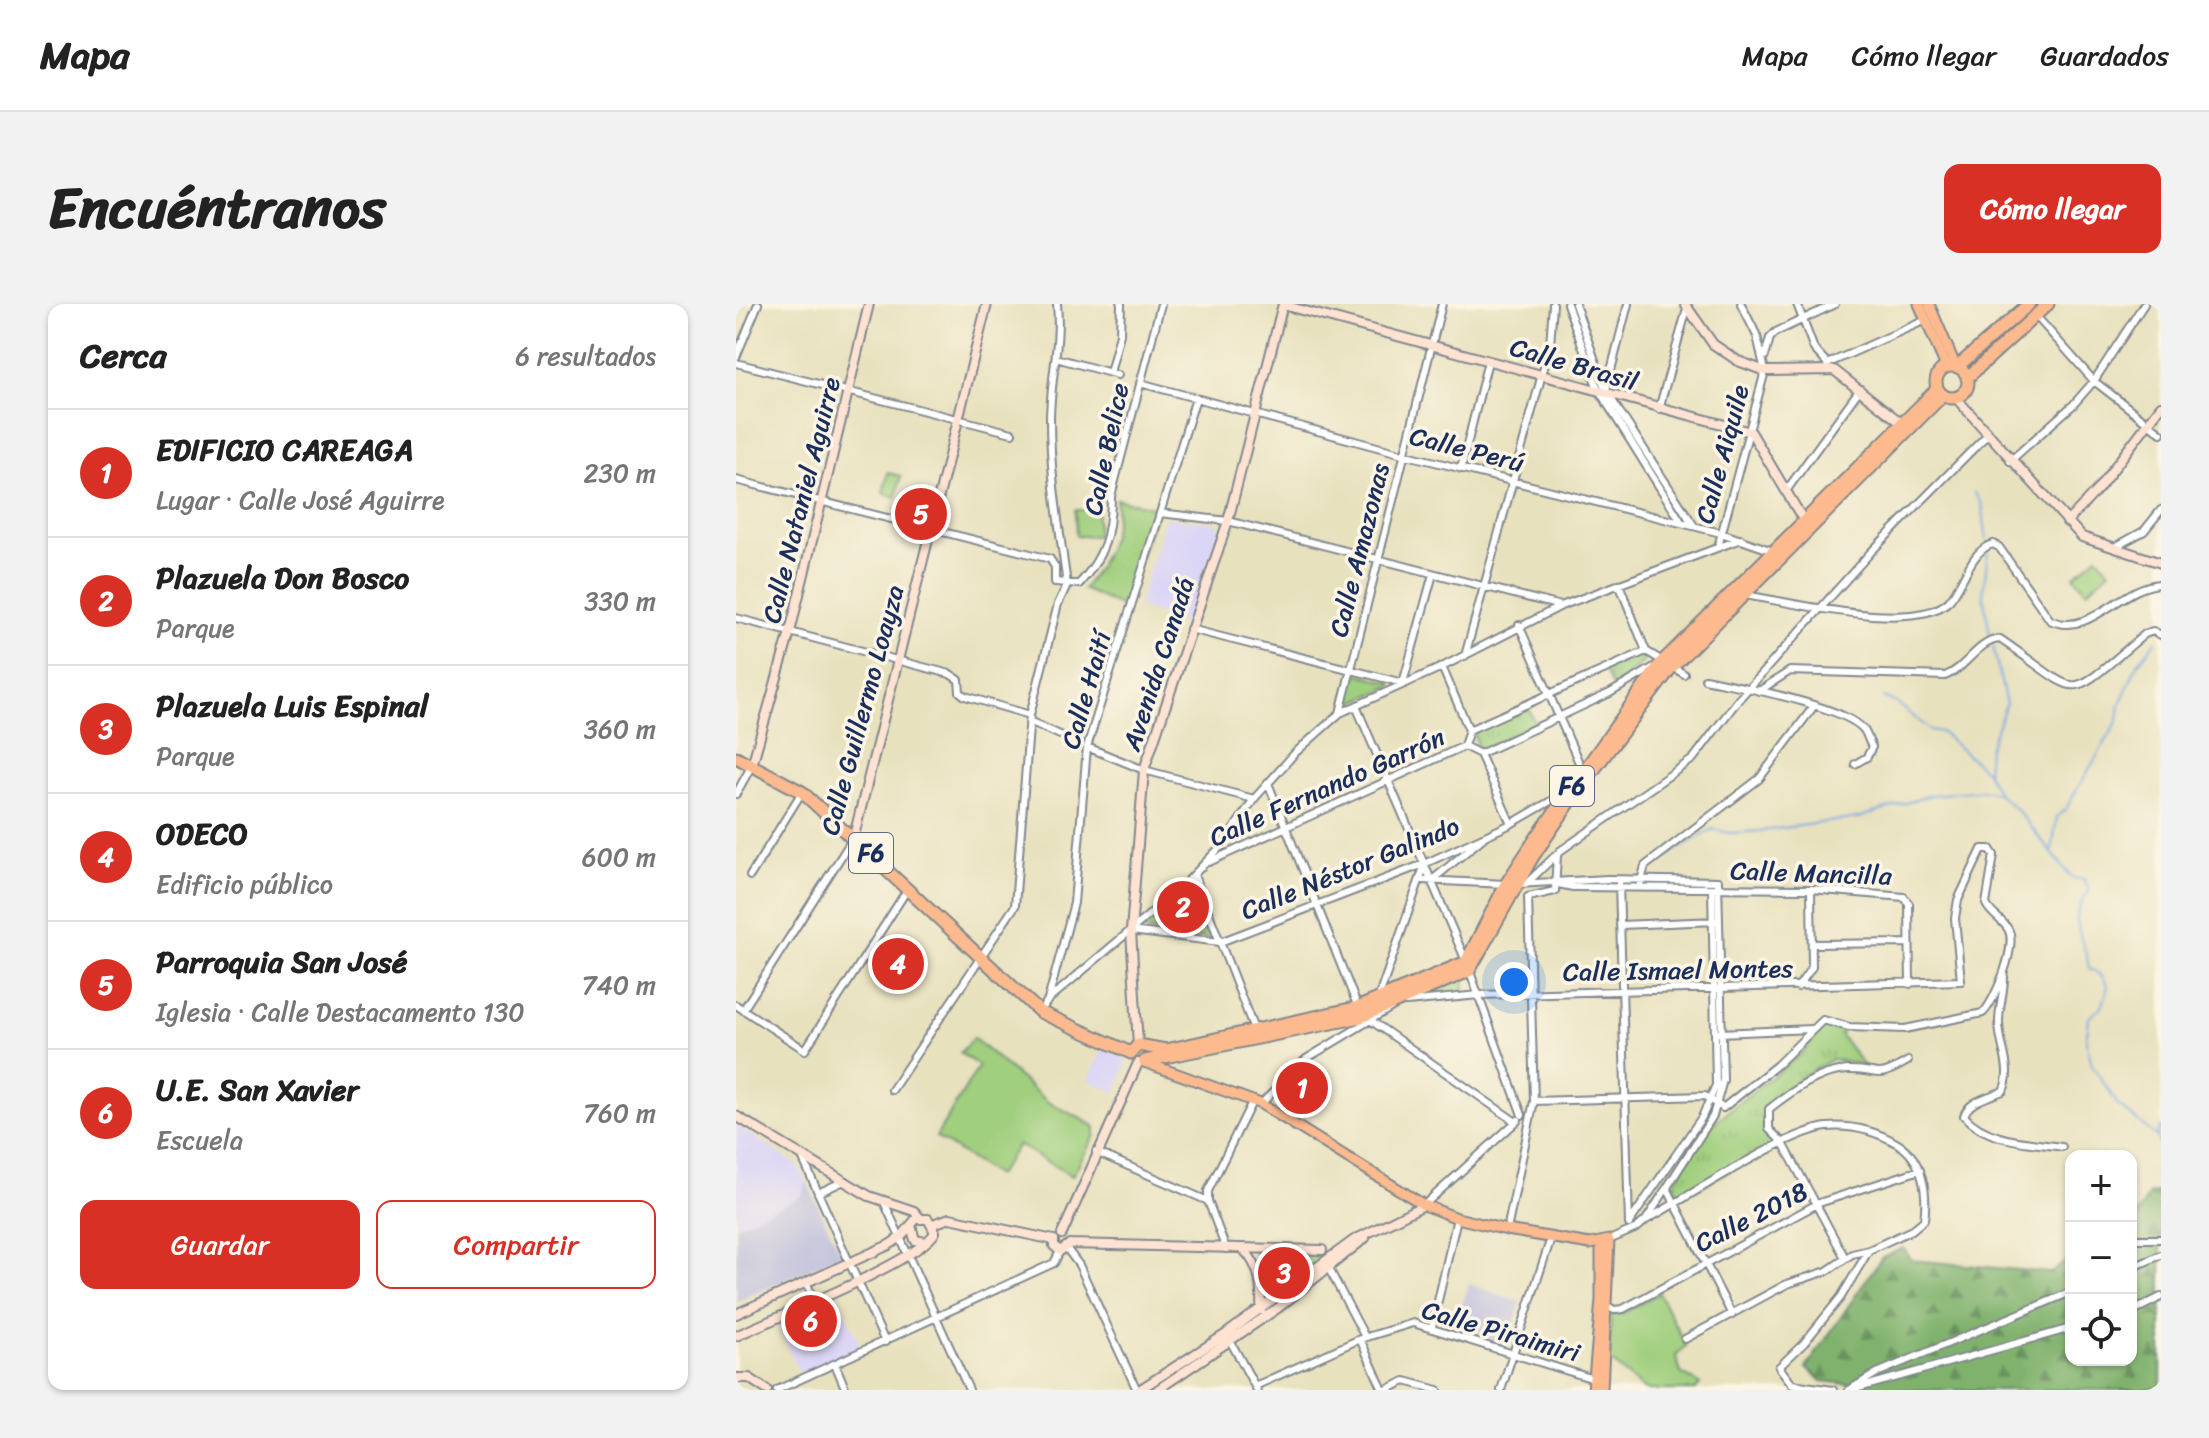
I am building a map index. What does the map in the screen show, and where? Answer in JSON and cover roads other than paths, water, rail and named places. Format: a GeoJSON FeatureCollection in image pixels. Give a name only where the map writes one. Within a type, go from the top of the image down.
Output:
{"type":"FeatureCollection","features":[{"type":"Feature","properties":{"kind":"highway","name":"F6"},"geometry":{"type":"LineString","coordinates":[[736,757],[802,792],[854,836],[1040,1012],[1145,1057],[1166,1050],[1363,1015],[1396,1004],[1468,967],[1570,794],[1666,666],[1940,392],[1938,375],[1953,367],[2029,304]]}},
{"type":"Feature","properties":{"kind":"highway"},"geometry":{"type":"LineString","coordinates":[[1940,392],[1958,397],[1966,389],[1967,378],[2048,304]]}},
{"type":"Feature","properties":{"kind":"highway"},"geometry":{"type":"LineString","coordinates":[[1953,367],[1967,378]]}},
{"type":"Feature","properties":{"kind":"highway","name":"F6"},"geometry":{"type":"LineString","coordinates":[[1666,666],[1742,594],[1779,553]]}},
{"type":"Feature","properties":{"kind":"highway","name":"F6"},"geometry":{"type":"LineString","coordinates":[[1363,1015],[1377,1000],[1468,967]]}},
{"type":"Feature","properties":{"kind":"main road"},"geometry":{"type":"LineString","coordinates":[[1919,304],[1929,312],[1953,367]]}},
{"type":"Feature","properties":{"kind":"main road"},"geometry":{"type":"LineString","coordinates":[[1145,1057],[1257,1102],[1424,1205],[1457,1218],[1507,1230],[1551,1238],[1605,1242],[1605,1303],[1599,1385]]}},
{"type":"Feature","properties":{"kind":"street"},"geometry":{"type":"LineString","coordinates":[[736,357],[758,304]]}},
{"type":"Feature","properties":{"kind":"street","name":"Calle Nataniel Aguirre"},"geometry":{"type":"LineString","coordinates":[[736,794],[752,765],[790,632],[869,304]]}},
{"type":"Feature","properties":{"kind":"street","name":"Calle Guillermo Loayza"},"geometry":{"type":"LineString","coordinates":[[739,1008],[854,836],[987,304]]}},
{"type":"Feature","properties":{"kind":"street"},"geometry":{"type":"LineString","coordinates":[[892,1090],[1015,906],[1030,718],[1058,604],[1067,585],[1050,431],[1057,304]]}},
{"type":"Feature","properties":{"kind":"street"},"geometry":{"type":"LineString","coordinates":[[1056,358],[1114,374],[1121,304]]}},
{"type":"Feature","properties":{"kind":"street","name":"Calle Belice"},"geometry":{"type":"LineString","coordinates":[[1067,585],[1079,584],[1091,570],[1113,522],[1111,496],[1161,304]]}},
{"type":"Feature","properties":{"kind":"street","name":"Calle Brasil"},"geometry":{"type":"LineString","coordinates":[[1281,304],[1751,432]]}},
{"type":"Feature","properties":{"kind":"street","name":"Avenida Canadá"},"geometry":{"type":"LineString","coordinates":[[1145,1057],[1131,931],[1144,770],[1228,521],[1281,304]]}},
{"type":"Feature","properties":{"kind":"street","name":"Calle Amazonas"},"geometry":{"type":"LineString","coordinates":[[1340,713],[1442,304]]}},
{"type":"Feature","properties":{"kind":"street"},"geometry":{"type":"LineString","coordinates":[[1465,656],[1550,345],[1553,304]]}},
{"type":"Feature","properties":{"kind":"street"},"geometry":{"type":"LineString","coordinates":[[1567,304],[1602,390],[1682,523]]}},
{"type":"Feature","properties":{"kind":"street"},"geometry":{"type":"LineString","coordinates":[[1575,304],[1602,390],[1694,526]]}},
{"type":"Feature","properties":{"kind":"street"},"geometry":{"type":"LineString","coordinates":[[1602,390],[1628,304]]}},
{"type":"Feature","properties":{"kind":"street","name":"Calle Aiquile"},"geometry":{"type":"LineString","coordinates":[[1718,547],[1765,371],[1757,336],[1741,304]]}},
{"type":"Feature","properties":{"kind":"street"},"geometry":{"type":"LineString","coordinates":[[1797,304],[1814,349],[1831,367],[1905,426]]}},
{"type":"Feature","properties":{"kind":"street"},"geometry":{"type":"LineString","coordinates":[[1764,360],[1770,338],[1802,317],[1835,304]]}},
{"type":"Feature","properties":{"kind":"street"},"geometry":{"type":"LineString","coordinates":[[2010,461],[2073,405],[2094,381],[2144,304]]}},
{"type":"Feature","properties":{"kind":"street"},"geometry":{"type":"LineString","coordinates":[[1686,306],[1713,344],[1738,361],[1765,371],[1831,367],[1929,312]]}},
{"type":"Feature","properties":{"kind":"street"},"geometry":{"type":"LineString","coordinates":[[1659,409],[1686,306]]}},
{"type":"Feature","properties":{"kind":"street"},"geometry":{"type":"LineString","coordinates":[[2036,316],[2094,381],[2161,433]]}},
{"type":"Feature","properties":{"kind":"street"},"geometry":{"type":"LineString","coordinates":[[1461,469],[1488,361]]}},
{"type":"Feature","properties":{"kind":"street"},"geometry":{"type":"LineString","coordinates":[[736,363],[849,389],[1012,433]]}},
{"type":"Feature","properties":{"kind":"street","name":"Calle Perú"},"geometry":{"type":"LineString","coordinates":[[1140,383],[1461,469],[1721,533],[1779,553]]}},
{"type":"Feature","properties":{"kind":"street"},"geometry":{"type":"LineString","coordinates":[[1786,491],[1860,389]]}},
{"type":"Feature","properties":{"kind":"street"},"geometry":{"type":"LineString","coordinates":[[1958,397],[2010,461],[2082,537],[2110,549],[2161,563]]}},
{"type":"Feature","properties":{"kind":"street","name":"Calle Haití"},"geometry":{"type":"LineString","coordinates":[[1048,1000],[1074,903],[1087,747],[1196,398]]}},
{"type":"Feature","properties":{"kind":"street"},"geometry":{"type":"LineString","coordinates":[[2067,522],[2098,489],[2161,406]]}},
{"type":"Feature","properties":{"kind":"street"},"geometry":{"type":"LineString","coordinates":[[1751,432],[1807,526]]}},
{"type":"Feature","properties":{"kind":"street"},"geometry":{"type":"LineString","coordinates":[[1517,883],[1693,759],[1822,606],[1987,435]]}},
{"type":"Feature","properties":{"kind":"street"},"geometry":{"type":"LineString","coordinates":[[736,480],[1050,559],[1055,567],[1058,604]]}},
{"type":"Feature","properties":{"kind":"street"},"geometry":{"type":"LineString","coordinates":[[2110,549],[2144,531],[2161,510]]}},
{"type":"Feature","properties":{"kind":"street"},"geometry":{"type":"LineString","coordinates":[[1160,513],[1228,521],[1561,606]]}},
{"type":"Feature","properties":{"kind":"street"},"geometry":{"type":"LineString","coordinates":[[1040,1012],[1048,1000],[1194,875],[1295,753],[1340,713],[1465,656],[1519,625],[1561,606],[1741,539]]}},
{"type":"Feature","properties":{"kind":"street"},"geometry":{"type":"LineString","coordinates":[[1742,594],[1885,617],[1926,615],[1949,601],[1980,552],[1993,544],[1999,547],[2050,620],[2062,626],[2073,626],[2126,594],[2161,584]]}},
{"type":"Feature","properties":{"kind":"street"},"geometry":{"type":"LineString","coordinates":[[1403,683],[1433,574]]}},
{"type":"Feature","properties":{"kind":"street"},"geometry":{"type":"LineString","coordinates":[[1055,582],[1067,585]]}},
{"type":"Feature","properties":{"kind":"street"},"geometry":{"type":"LineString","coordinates":[[1619,584],[1646,651],[1666,666],[1684,674]]}},
{"type":"Feature","properties":{"kind":"street"},"geometry":{"type":"LineString","coordinates":[[736,618],[957,677],[965,696],[1030,718],[1060,735]]}},
{"type":"Feature","properties":{"kind":"street"},"geometry":{"type":"LineString","coordinates":[[1519,625],[1586,774]]}},
{"type":"Feature","properties":{"kind":"street"},"geometry":{"type":"LineString","coordinates":[[1190,629],[1403,683]]}},
{"type":"Feature","properties":{"kind":"street"},"geometry":{"type":"LineString","coordinates":[[1759,691],[1790,671],[1945,676],[1956,673],[1982,645],[2000,639],[2066,687],[2081,686],[2145,634],[2153,631],[2161,635]]}},
{"type":"Feature","properties":{"kind":"street","name":"Calle Fernando Garrón"},"geometry":{"type":"LineString","coordinates":[[1206,863],[1390,782],[1464,746],[1469,730],[1646,651]]}},
{"type":"Feature","properties":{"kind":"street","name":"Calle Fernando Garrón"},"geometry":{"type":"LineString","coordinates":[[1464,746],[1480,754],[1666,666]]}},
{"type":"Feature","properties":{"kind":"street"},"geometry":{"type":"LineString","coordinates":[[1442,667],[1469,730]]}},
{"type":"Feature","properties":{"kind":"street"},"geometry":{"type":"LineString","coordinates":[[1705,679],[1759,691],[1850,718],[1864,730],[1872,747],[1867,757],[1855,764]]}},
{"type":"Feature","properties":{"kind":"street"},"geometry":{"type":"LineString","coordinates":[[1356,706],[1468,967],[1522,1115]]}},
{"type":"Feature","properties":{"kind":"street"},"geometry":{"type":"LineString","coordinates":[[1640,884],[1645,866],[1759,779],[1814,706]]}},
{"type":"Feature","properties":{"kind":"street"},"geometry":{"type":"LineString","coordinates":[[1087,747],[1144,770],[1254,799]]}},
{"type":"Feature","properties":{"kind":"street"},"geometry":{"type":"LineString","coordinates":[[1480,754],[1511,824]]}},
{"type":"Feature","properties":{"kind":"street"},"geometry":{"type":"LineString","coordinates":[[1268,783],[1363,1015],[1516,1122]]}},
{"type":"Feature","properties":{"kind":"street"},"geometry":{"type":"LineString","coordinates":[[750,876],[802,792]]}},
{"type":"Feature","properties":{"kind":"street","name":"Calle Néstor Galindo"},"geometry":{"type":"LineString","coordinates":[[1131,931],[1220,942],[1424,864],[1570,794]]}},
{"type":"Feature","properties":{"kind":"street"},"geometry":{"type":"LineString","coordinates":[[1431,881],[1492,831]]}},
{"type":"Feature","properties":{"kind":"street","name":"Calle Ismael Montes"},"geometry":{"type":"LineString","coordinates":[[1396,1004],[1528,993],[1961,981],[1955,918],[1958,900],[1982,849],[1990,849],[1994,855],[1986,904],[2008,929],[2011,942],[2004,977]]}},
{"type":"Feature","properties":{"kind":"street"},"geometry":{"type":"LineString","coordinates":[[1507,1230],[1534,1101],[1527,902],[1531,894],[1555,891],[1557,855]]}},
{"type":"Feature","properties":{"kind":"street"},"geometry":{"type":"LineString","coordinates":[[1377,1000],[1422,880],[1424,864]]}},
{"type":"Feature","properties":{"kind":"street"},"geometry":{"type":"LineString","coordinates":[[1194,875],[1256,1035]]}},
{"type":"Feature","properties":{"kind":"street","name":"Calle Mancilla"},"geometry":{"type":"LineString","coordinates":[[1422,880],[1811,889],[1907,899],[1909,943]]}},
{"type":"Feature","properties":{"kind":"street"},"geometry":{"type":"LineString","coordinates":[[1619,884],[1629,1226]]}},
{"type":"Feature","properties":{"kind":"street"},"geometry":{"type":"LineString","coordinates":[[1646,1220],[1718,1106],[1723,1080],[1716,886]]}},
{"type":"Feature","properties":{"kind":"street"},"geometry":{"type":"LineString","coordinates":[[739,1008],[805,1050],[908,889]]}},
{"type":"Feature","properties":{"kind":"street"},"geometry":{"type":"LineString","coordinates":[[1798,987],[1812,967],[1811,889]]}},
{"type":"Feature","properties":{"kind":"street"},"geometry":{"type":"LineString","coordinates":[[1620,925],[1716,920]]}},
{"type":"Feature","properties":{"kind":"street"},"geometry":{"type":"LineString","coordinates":[[1813,944],[1909,943],[1910,984]]}},
{"type":"Feature","properties":{"kind":"street"},"geometry":{"type":"LineString","coordinates":[[1534,1101],[1705,1096],[1723,1108],[1812,1029],[1829,1019],[1849,1027],[1883,1029],[1975,1016],[1988,1008],[1995,987],[2004,977]]}},
{"type":"Feature","properties":{"kind":"street"},"geometry":{"type":"LineString","coordinates":[[2004,977],[1999,1028],[2009,1067],[2008,1080],[2003,1091],[1973,1103],[1964,1116],[1976,1129],[1991,1134],[2062,1147]]}},
{"type":"Feature","properties":{"kind":"street"},"geometry":{"type":"LineString","coordinates":[[1226,1249],[1208,1201],[1208,1191],[1257,1102],[1363,1015]]}},
{"type":"Feature","properties":{"kind":"street"},"geometry":{"type":"LineString","coordinates":[[1719,1033],[1812,1029]]}},
{"type":"Feature","properties":{"kind":"street"},"geometry":{"type":"LineString","coordinates":[[1629,1226],[1712,1101],[1719,1033]]}},
{"type":"Feature","properties":{"kind":"street"},"geometry":{"type":"LineString","coordinates":[[917,1215],[950,1218],[1054,1240],[1062,1234],[1096,1152],[1145,1057]]}},
{"type":"Feature","properties":{"kind":"street"},"geometry":{"type":"LineString","coordinates":[[1845,1258],[1783,1143],[1769,1129],[1769,1109],[1792,1092],[1834,1072],[1852,1070],[1871,1075],[1886,1074],[1908,1061]]}},
{"type":"Feature","properties":{"kind":"street"},"geometry":{"type":"LineString","coordinates":[[1522,1115],[1532,1116]]}},
{"type":"Feature","properties":{"kind":"street"},"geometry":{"type":"LineString","coordinates":[[1157,1390],[1263,1313],[1345,1247],[1424,1205],[1522,1115]]}},
{"type":"Feature","properties":{"kind":"street"},"geometry":{"type":"LineString","coordinates":[[736,1116],[803,1159],[885,1204],[933,1224],[935,1232],[927,1242],[909,1254],[736,1336]]}},
{"type":"Feature","properties":{"kind":"street"},"geometry":{"type":"LineString","coordinates":[[1605,1242],[1783,1143],[1826,1127],[1854,1127],[1882,1135],[1905,1148],[1920,1170],[1927,1202],[1924,1220],[1912,1230],[1845,1258],[1827,1271],[1787,1284],[1685,1339]]}},
{"type":"Feature","properties":{"kind":"street"},"geometry":{"type":"LineString","coordinates":[[1096,1152],[1208,1201]]}},
{"type":"Feature","properties":{"kind":"street"},"geometry":{"type":"LineString","coordinates":[[803,1159],[885,1342]]}},
{"type":"Feature","properties":{"kind":"street","name":"Calle 2018"},"geometry":{"type":"LineString","coordinates":[[1605,1303],[1623,1309],[1816,1204],[1920,1170]]}},
{"type":"Feature","properties":{"kind":"street"},"geometry":{"type":"LineString","coordinates":[[818,1193],[844,1181]]}},
{"type":"Feature","properties":{"kind":"street"},"geometry":{"type":"LineString","coordinates":[[1667,1188],[1732,1315]]}},
{"type":"Feature","properties":{"kind":"street"},"geometry":{"type":"LineString","coordinates":[[885,1204],[969,1390]]}},
{"type":"Feature","properties":{"kind":"street"},"geometry":{"type":"LineString","coordinates":[[736,1314],[901,1237],[917,1215]]}},
{"type":"Feature","properties":{"kind":"street"},"geometry":{"type":"LineString","coordinates":[[933,1224],[950,1218]]}},
{"type":"Feature","properties":{"kind":"street"},"geometry":{"type":"LineString","coordinates":[[1432,1327],[1457,1218]]}},
{"type":"Feature","properties":{"kind":"street"},"geometry":{"type":"LineString","coordinates":[[911,1225],[915,1240],[927,1242]]}},
{"type":"Feature","properties":{"kind":"street"},"geometry":{"type":"LineString","coordinates":[[1062,1234],[1066,1248],[1079,1265],[1138,1390],[1229,1338]]}},
{"type":"Feature","properties":{"kind":"street"},"geometry":{"type":"LineString","coordinates":[[1263,1313],[1329,1269],[1365,1237]]}},
{"type":"Feature","properties":{"kind":"street"},"geometry":{"type":"LineString","coordinates":[[1501,1390],[1551,1238]]}},
{"type":"Feature","properties":{"kind":"street"},"geometry":{"type":"LineString","coordinates":[[2137,1239],[2161,1239]]}},
{"type":"Feature","properties":{"kind":"street"},"geometry":{"type":"LineString","coordinates":[[1054,1240],[1054,1246],[1066,1248],[1322,1250],[1345,1247]]}},
{"type":"Feature","properties":{"kind":"street"},"geometry":{"type":"LineString","coordinates":[[777,1390],[1054,1263],[1066,1248]]}},
{"type":"Feature","properties":{"kind":"street"},"geometry":{"type":"LineString","coordinates":[[1243,1249],[1257,1268],[1262,1287],[1263,1313]]}},
{"type":"Feature","properties":{"kind":"street"},"geometry":{"type":"LineString","coordinates":[[1833,1390],[1792,1384],[1779,1367],[1804,1343],[1841,1297],[1869,1250]]}},
{"type":"Feature","properties":{"kind":"street"},"geometry":{"type":"LineString","coordinates":[[2137,1265],[2161,1255]]}},
{"type":"Feature","properties":{"kind":"street"},"geometry":{"type":"LineString","coordinates":[[1329,1269],[1384,1390],[1405,1381],[1438,1390]]}},
{"type":"Feature","properties":{"kind":"street"},"geometry":{"type":"LineString","coordinates":[[806,1282],[814,1300]]}},
{"type":"Feature","properties":{"kind":"street"},"geometry":{"type":"LineString","coordinates":[[1850,1390],[1877,1373],[2066,1294]]}},
{"type":"Feature","properties":{"kind":"street"},"geometry":{"type":"LineString","coordinates":[[2137,1309],[2161,1297]]}},
{"type":"Feature","properties":{"kind":"street","name":"Calle Piraimiri"},"geometry":{"type":"LineString","coordinates":[[1256,1388],[1362,1338],[1404,1324],[1432,1327],[1599,1385]]}},
{"type":"Feature","properties":{"kind":"street"},"geometry":{"type":"LineString","coordinates":[[1850,1390],[1883,1384],[2065,1330]]}},
{"type":"Feature","properties":{"kind":"street"},"geometry":{"type":"LineString","coordinates":[[1229,1338],[1256,1388]]}},
{"type":"Feature","properties":{"kind":"street"},"geometry":{"type":"LineString","coordinates":[[835,1364],[846,1390]]}},
{"type":"Feature","properties":{"kind":"street"},"geometry":{"type":"LineString","coordinates":[[736,1378],[749,1378],[767,1390]]}},
{"type":"Feature","properties":{"kind":"waterway"},"geometry":{"type":"LineString","coordinates":[[1974,492],[1982,504],[1987,540]]}},
{"type":"Feature","properties":{"kind":"waterway"},"geometry":{"type":"LineString","coordinates":[[1988,551],[1983,594],[1990,635]]}},
{"type":"Feature","properties":{"kind":"waterway"},"geometry":{"type":"LineString","coordinates":[[2052,850],[2057,817],[2066,808],[2118,721],[2120,704],[2138,663],[2156,641]]}},
{"type":"Feature","properties":{"kind":"waterway"},"geometry":{"type":"LineString","coordinates":[[1993,646],[2006,704],[1989,748],[1987,773],[1998,793]]}},
{"type":"Feature","properties":{"kind":"waterway"},"geometry":{"type":"LineString","coordinates":[[1883,697],[1897,703],[1930,730],[1941,732],[1987,772]]}},
{"type":"Feature","properties":{"kind":"waterway"},"geometry":{"type":"LineString","coordinates":[[1658,862],[1712,829],[1730,833],[1761,831],[1858,818],[1931,795],[1982,790],[1998,793],[2018,811],[2072,878],[2084,879],[2089,891],[2078,911],[2078,929],[2089,968],[2101,975],[2108,986],[2103,1005],[2089,1018],[2086,1041],[2092,1065],[2118,1105],[2156,1136],[2161,1147]]}},
{"type":"Feature","properties":{"kind":"waterway"},"geometry":{"type":"LineString","coordinates":[[2156,1136],[2161,1127]]}},
{"type":"Feature","properties":{"kind":"place","name":"Parroquia San José"},"geometry":{"type":"Point","coordinates":[921,514]}},
{"type":"Feature","properties":{"kind":"place","name":"Plazuela Don Bosco"},"geometry":{"type":"Point","coordinates":[1183,907]}},
{"type":"Feature","properties":{"kind":"place","name":"ODECO"},"geometry":{"type":"Point","coordinates":[898,964]}},
{"type":"Feature","properties":{"kind":"place","name":"EDIFICIO CAREAGA"},"geometry":{"type":"Point","coordinates":[1302,1088]}},
{"type":"Feature","properties":{"kind":"place","name":"Plazuela Luis Espinal"},"geometry":{"type":"Point","coordinates":[1284,1273]}},
{"type":"Feature","properties":{"kind":"place","name":"U.E. San Xavier"},"geometry":{"type":"Point","coordinates":[811,1321]}}]}
